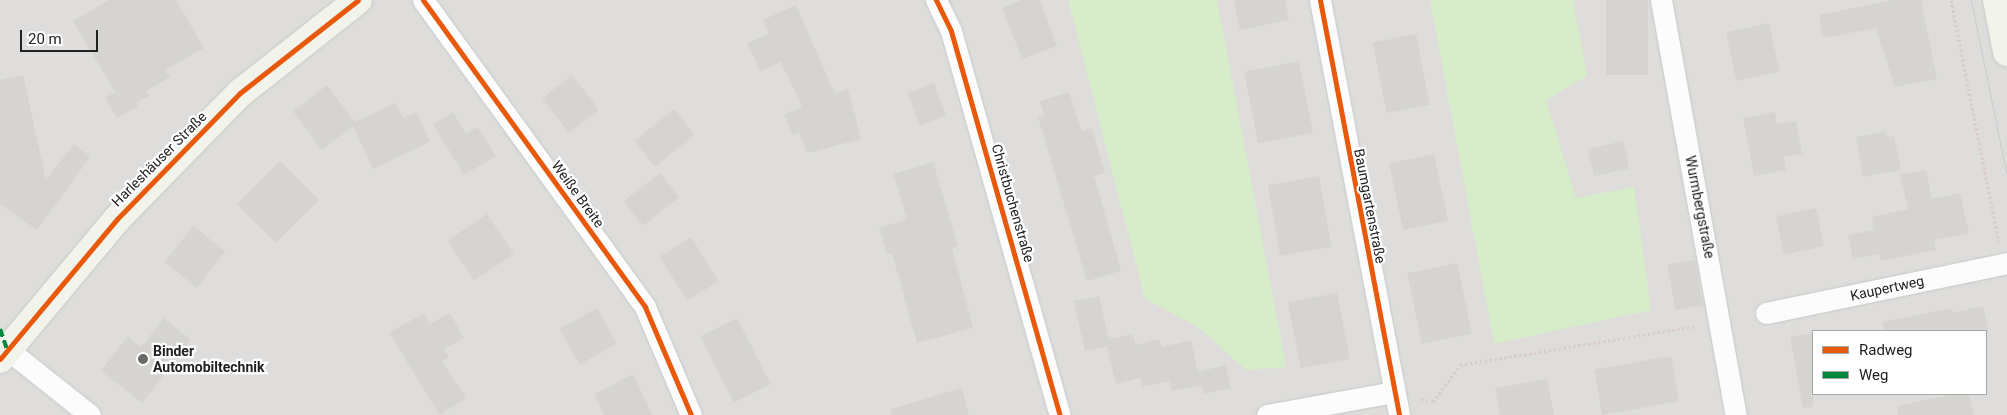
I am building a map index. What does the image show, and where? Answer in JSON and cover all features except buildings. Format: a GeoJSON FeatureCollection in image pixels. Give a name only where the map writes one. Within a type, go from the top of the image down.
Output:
{"type":"FeatureCollection","features":[{"type":"Feature","properties":{"kind":"main road","name":"Harleshäuser Straße"},"geometry":{"type":"LineString","coordinates":[[4,354],[116,219],[240,93],[358,0]]}},
{"type":"Feature","properties":{"kind":"main road"},"geometry":{"type":"LineString","coordinates":[[1996,0],[2007,52]]}},
{"type":"Feature","properties":{"kind":"street","name":"Weiße Breite"},"geometry":{"type":"LineString","coordinates":[[423,0],[645,307],[691,415]]}},
{"type":"Feature","properties":{"kind":"street","name":"Christbuchenstraße"},"geometry":{"type":"LineString","coordinates":[[936,0],[956,50],[1060,415]]}},
{"type":"Feature","properties":{"kind":"street","name":"Baumgartenstraße"},"geometry":{"type":"LineString","coordinates":[[1320,0],[1399,415]]}},
{"type":"Feature","properties":{"kind":"street","name":"Wurmbergstraße"},"geometry":{"type":"LineString","coordinates":[[1661,0],[1722,321],[1736,415]]}},
{"type":"Feature","properties":{"kind":"street","name":"Kaupertweg"},"geometry":{"type":"LineString","coordinates":[[1766,313],[2005,263]]}},
{"type":"Feature","properties":{"kind":"street"},"geometry":{"type":"LineString","coordinates":[[4,354],[90,415]]}},
{"type":"Feature","properties":{"kind":"street"},"geometry":{"type":"LineString","coordinates":[[1267,415],[1394,392]]}},
{"type":"Feature","properties":{"kind":"path"},"geometry":{"type":"LineString","coordinates":[[1952,0],[2005,263]]}},
{"type":"Feature","properties":{"kind":"path"},"geometry":{"type":"LineString","coordinates":[[1394,392],[1433,402],[1460,366],[1722,321]]}},
{"type":"Feature","properties":{"kind":"shaded area"},"geometry":{"type":"Polygon","coordinates":[[[0,0],[2007,0],[2007,415],[0,415],[0,0]]]}},
{"type":"Feature","properties":{"kind":"green space"},"geometry":{"type":"Polygon","coordinates":[[[1068,0],[1217,0],[1286,367],[1246,370],[1198,327],[1145,299],[1068,0]]]}},
{"type":"Feature","properties":{"kind":"green space"},"geometry":{"type":"Polygon","coordinates":[[[1430,0],[1573,0],[1587,76],[1546,100],[1576,198],[1634,187],[1651,310],[1494,344],[1430,0]]]}},
{"type":"Feature","properties":{"kind":"tram line"},"geometry":{"type":"LineString","coordinates":[[1971,0],[2007,177]]}},
{"type":"Feature","properties":{"kind":"marked path"},"geometry":{"type":"LineString","coordinates":[[0,329],[7,349]]}},
{"type":"Feature","properties":{"kind":"cycle path"},"geometry":{"type":"LineString","coordinates":[[0,359],[117,219],[240,93],[358,0]]}},
{"type":"Feature","properties":{"kind":"cycle path"},"geometry":{"type":"LineString","coordinates":[[423,0],[645,307],[691,415]]}},
{"type":"Feature","properties":{"kind":"cycle path"},"geometry":{"type":"LineString","coordinates":[[936,0],[951,31],[1060,415]]}},
{"type":"Feature","properties":{"kind":"cycle path"},"geometry":{"type":"LineString","coordinates":[[1320,0],[1399,415]]}},
{"type":"Feature","properties":{"kind":"place","name":"Binder Automobiltechnik"},"geometry":{"type":"Point","coordinates":[143,359]}}]}
